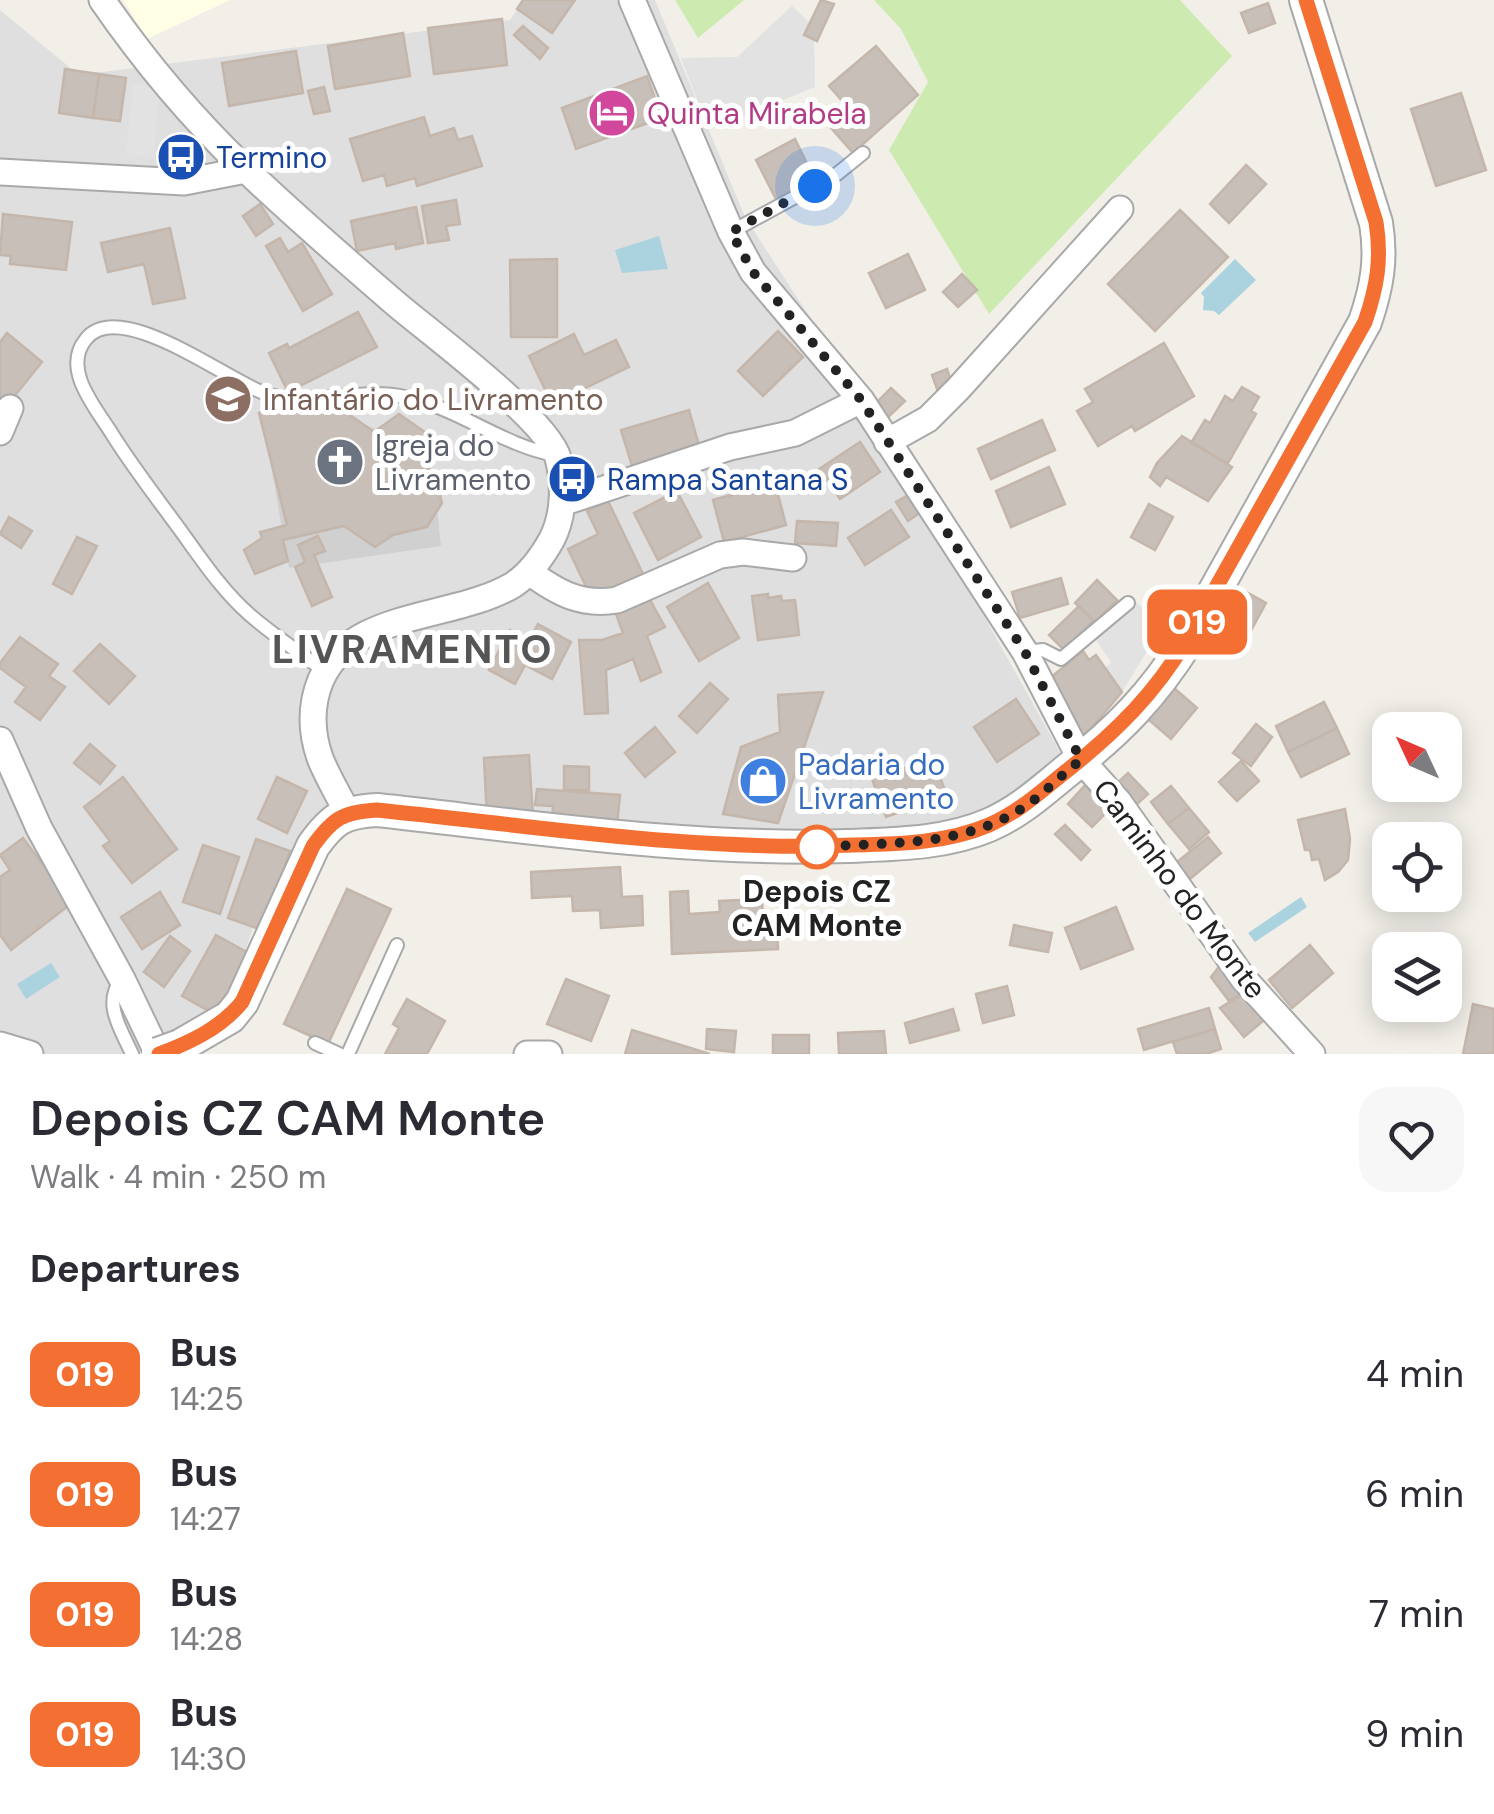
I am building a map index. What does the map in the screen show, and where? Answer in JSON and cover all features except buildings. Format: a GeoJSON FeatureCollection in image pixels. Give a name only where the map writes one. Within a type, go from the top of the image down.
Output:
{"type":"FeatureCollection","features":[{"type":"Feature","properties":{"kind":"street"},"geometry":{"type":"LineString","coordinates":[[102,0],[185,110],[246,170],[527,415],[558,455],[563,489],[557,529],[529,572],[484,599],[372,630],[344,645],[323,670],[311,720],[320,758],[347,812]]}},
{"type":"Feature","properties":{"kind":"street","name":"Caminho do Monte"},"geometry":{"type":"LineString","coordinates":[[632,0],[731,232],[753,272],[861,400],[1025,652],[1081,760],[1118,801],[1244,978],[1312,1054]]}},
{"type":"Feature","properties":{"kind":"street"},"geometry":{"type":"LineString","coordinates":[[0,740],[40,828],[156,1049],[230,1017],[242,1002],[313,846],[325,829],[347,812],[377,810],[670,841],[786,848],[899,844],[947,837],[987,826],[1027,806],[1129,719],[1161,683],[1365,322],[1377,286],[1381,253],[1376,222],[1306,0]]}},
{"type":"Feature","properties":{"kind":"street"},"geometry":{"type":"LineString","coordinates":[[0,172],[184,182],[246,170]]}},
{"type":"Feature","properties":{"kind":"street"},"geometry":{"type":"LineString","coordinates":[[887,442],[928,419],[1120,209]]}},
{"type":"Feature","properties":{"kind":"street"},"geometry":{"type":"LineString","coordinates":[[562,503],[730,447],[795,433],[861,400]]}},
{"type":"Feature","properties":{"kind":"street"},"geometry":{"type":"LineString","coordinates":[[0,432],[10,408]]}},
{"type":"Feature","properties":{"kind":"street"},"geometry":{"type":"LineString","coordinates":[[529,572],[556,592],[599,603],[617,600],[720,555],[743,552],[793,558]]}},
{"type":"Feature","properties":{"kind":"street"},"geometry":{"type":"LineString","coordinates":[[0,1045],[30,1054]]}},
{"type":"Feature","properties":{"kind":"street"},"geometry":{"type":"LineString","coordinates":[[527,1054],[549,1054]]}},
{"type":"Feature","properties":{"kind":"lane"},"geometry":{"type":"LineString","coordinates":[[731,232],[838,174],[863,153]]}},
{"type":"Feature","properties":{"kind":"lane"},"geometry":{"type":"LineString","coordinates":[[323,670],[250,615],[126,457],[82,385],[77,367],[78,352],[95,330],[110,325],[180,347],[266,394],[290,398],[362,392],[436,404],[519,447],[558,455]]}},
{"type":"Feature","properties":{"kind":"lane"},"geometry":{"type":"LineString","coordinates":[[1025,652],[1043,650],[1061,658],[1128,603]]}},
{"type":"Feature","properties":{"kind":"lane"},"geometry":{"type":"LineString","coordinates":[[348,1054],[397,945]]}},
{"type":"Feature","properties":{"kind":"lane"},"geometry":{"type":"LineString","coordinates":[[315,1043],[339,1054]]}},
{"type":"Feature","properties":{"kind":"shaded area"},"geometry":{"type":"Polygon","coordinates":[[[123,0],[230,0],[147,39],[123,0]]]}},
{"type":"Feature","properties":{"kind":"shaded area"},"geometry":{"type":"Polygon","coordinates":[[[524,0],[655,0],[745,217],[864,401],[1061,754],[979,817],[854,852],[409,826],[322,827],[264,892],[236,981],[174,1054],[0,1054],[0,10],[79,75],[510,20],[524,0]]]}},
{"type":"Feature","properties":{"kind":"shaded area"},"geometry":{"type":"Polygon","coordinates":[[[792,6],[814,27],[815,87],[709,130],[681,58],[737,57],[792,6]]]}},
{"type":"Feature","properties":{"kind":"shaded area"},"geometry":{"type":"Polygon","coordinates":[[[133,83],[159,88],[154,157],[126,155],[133,83]]]}},
{"type":"Feature","properties":{"kind":"shaded area","name":"Igreja do Livramento"},"geometry":{"type":"Polygon","coordinates":[[[323,405],[386,434],[435,491],[441,546],[289,568],[262,415],[323,405]]]}},
{"type":"Feature","properties":{"kind":"shaded area"},"geometry":{"type":"Polygon","coordinates":[[[1132,598],[1162,627],[1122,692],[1105,668],[1111,662],[1096,640],[1132,598]]]}},
{"type":"Feature","properties":{"kind":"green space"},"geometry":{"type":"Polygon","coordinates":[[[675,0],[744,0],[698,38],[675,0]]]}},
{"type":"Feature","properties":{"kind":"green space"},"geometry":{"type":"Polygon","coordinates":[[[874,0],[1180,0],[1232,56],[989,314],[889,150],[928,82],[901,29],[874,0]]]}},
{"type":"Feature","properties":{"kind":"water"},"geometry":{"type":"Polygon","coordinates":[[[659,236],[668,269],[622,273],[615,250],[659,236]]]}},
{"type":"Feature","properties":{"kind":"water"},"geometry":{"type":"Polygon","coordinates":[[[1235,259],[1256,280],[1219,315],[1203,310],[1201,293],[1235,259]]]}},
{"type":"Feature","properties":{"kind":"water"},"geometry":{"type":"Polygon","coordinates":[[[1301,897],[1307,907],[1255,942],[1248,933],[1301,897]]]}},
{"type":"Feature","properties":{"kind":"water"},"geometry":{"type":"Polygon","coordinates":[[[51,963],[60,977],[26,999],[17,984],[51,963]]]}},
{"type":"Feature","properties":{"kind":"bus line","name":"019"},"geometry":{"type":"LineString","coordinates":[[159,1054],[230,1017],[242,1002],[313,846],[325,829],[347,812],[377,810],[670,841],[786,848],[899,844],[987,826],[1027,806],[1129,719],[1161,683],[1186,641],[1365,322],[1377,286],[1381,253],[1376,222],[1306,0]]}},
{"type":"Feature","properties":{"kind":"place","name":"Quinta Mirabela"},"geometry":{"type":"Point","coordinates":[612,113]}},
{"type":"Feature","properties":{"kind":"place","name":"Termino"},"geometry":{"type":"Point","coordinates":[181,157]}},
{"type":"Feature","properties":{"kind":"place","name":"Infantário do Livramento"},"geometry":{"type":"Point","coordinates":[228,399]}},
{"type":"Feature","properties":{"kind":"place","name":"Igreja do Livramento"},"geometry":{"type":"Point","coordinates":[340,462]}},
{"type":"Feature","properties":{"kind":"place","name":"Rampa Santana S"},"geometry":{"type":"Point","coordinates":[572,479]}},
{"type":"Feature","properties":{"kind":"place","name":"Padaria do Livramento"},"geometry":{"type":"Point","coordinates":[763,781]}},
{"type":"Feature","properties":{"kind":"place","name":"Depois CZ CAM Monte"},"geometry":{"type":"Point","coordinates":[817,847]}},
{"type":"Feature","properties":{"kind":"district","name":"LIVRAMENTO"},"geometry":{"type":"Point","coordinates":[413,649]}},
{"type":"Feature","properties":{"kind":"route"},"geometry":{"type":"LineString","coordinates":[[815,186],[731,232],[753,272],[861,400],[1025,652],[1081,760],[1027,806],[987,826],[899,844],[817,847]]}}]}
